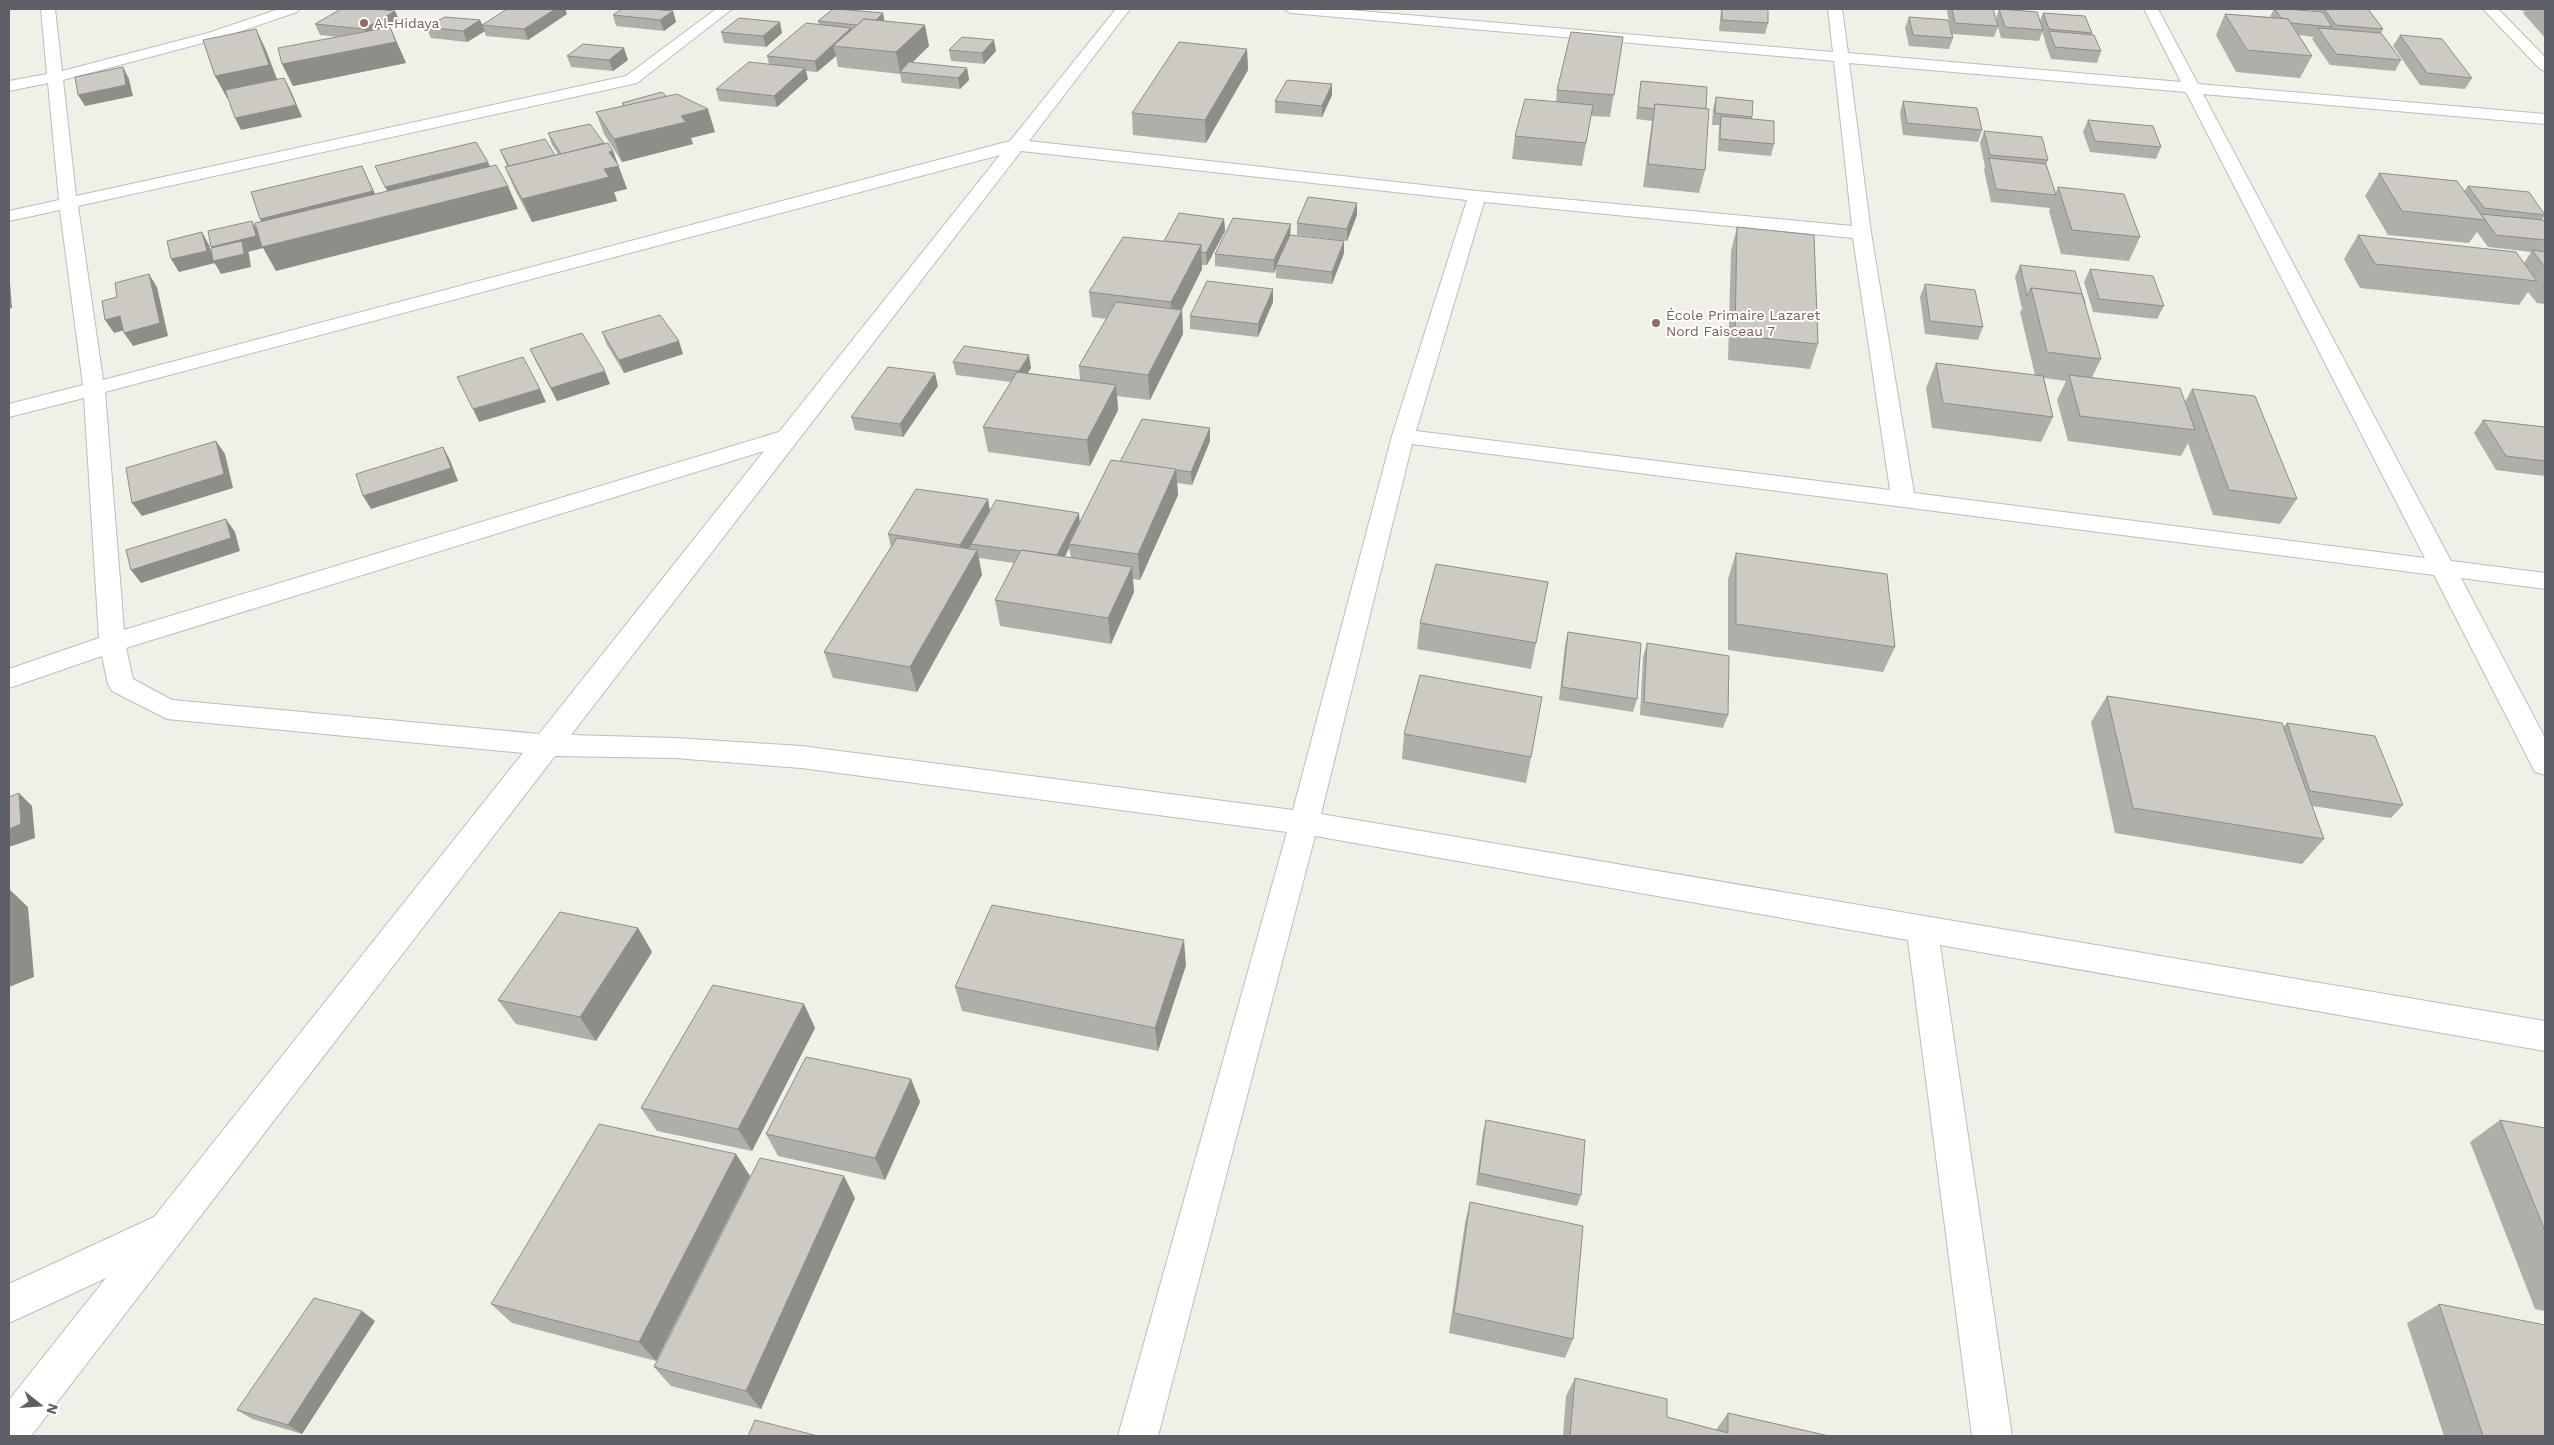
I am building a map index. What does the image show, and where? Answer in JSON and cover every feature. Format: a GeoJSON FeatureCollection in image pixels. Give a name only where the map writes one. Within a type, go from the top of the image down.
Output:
{"type":"FeatureCollection","features":[{"type":"Feature","properties":{"kind":"street"},"geometry":{"type":"LineString","coordinates":[[48,9],[68,202],[94,389],[112,643],[121,684],[167,709],[546,745],[675,748],[801,757],[1304,823],[2545,1036]]}},
{"type":"Feature","properties":{"kind":"street"},"geometry":{"type":"LineString","coordinates":[[9,86],[56,77],[213,36],[265,20],[292,9]]}},
{"type":"Feature","properties":{"kind":"street"},"geometry":{"type":"LineString","coordinates":[[9,216],[631,80],[725,9]]}},
{"type":"Feature","properties":{"kind":"street"},"geometry":{"type":"LineString","coordinates":[[9,1432],[1123,9]]}},
{"type":"Feature","properties":{"kind":"street"},"geometry":{"type":"LineString","coordinates":[[1291,9],[2545,119]]}},
{"type":"Feature","properties":{"kind":"street"},"geometry":{"type":"LineString","coordinates":[[1835,9],[1862,233],[1903,499]]}},
{"type":"Feature","properties":{"kind":"street"},"geometry":{"type":"LineString","coordinates":[[2151,9],[2545,764]]}},
{"type":"Feature","properties":{"kind":"street"},"geometry":{"type":"LineString","coordinates":[[2490,9],[2545,66]]}},
{"type":"Feature","properties":{"kind":"street"},"geometry":{"type":"LineString","coordinates":[[9,410],[1016,145],[1477,196],[1862,233]]}},
{"type":"Feature","properties":{"kind":"street"},"geometry":{"type":"LineString","coordinates":[[1138,1436],[1304,823],[1403,436],[1477,196]]}},
{"type":"Feature","properties":{"kind":"street"},"geometry":{"type":"LineString","coordinates":[[9,679],[112,643],[788,436]]}},
{"type":"Feature","properties":{"kind":"street"},"geometry":{"type":"LineString","coordinates":[[1403,436],[2545,581]]}},
{"type":"Feature","properties":{"kind":"street"},"geometry":{"type":"LineString","coordinates":[[1922,929],[1992,1436]]}},
{"type":"Feature","properties":{"kind":"street"},"geometry":{"type":"LineString","coordinates":[[9,1304],[166,1231]]}},
{"type":"Feature","properties":{"kind":"building"},"geometry":{"type":"Polygon","coordinates":[[[341,9],[395,11],[364,29],[315,24],[341,9]]]}},
{"type":"Feature","properties":{"kind":"building"},"geometry":{"type":"Polygon","coordinates":[[[507,9],[555,9],[524,29],[482,25],[507,9]]]}},
{"type":"Feature","properties":{"kind":"building"},"geometry":{"type":"Polygon","coordinates":[[[622,9],[673,11],[660,20],[613,15],[622,9]]]}},
{"type":"Feature","properties":{"kind":"building"},"geometry":{"type":"Polygon","coordinates":[[[833,9],[883,13],[876,20],[864,19],[857,25],[818,21],[833,9]]]}},
{"type":"Feature","properties":{"kind":"building"},"geometry":{"type":"Polygon","coordinates":[[[1722,9],[1768,9],[1768,23],[1722,20],[1722,9]]]}},
{"type":"Feature","properties":{"kind":"building"},"geometry":{"type":"Polygon","coordinates":[[[1952,9],[1993,9],[1998,26],[1955,23],[1952,9]]]}},
{"type":"Feature","properties":{"kind":"building"},"geometry":{"type":"Polygon","coordinates":[[[1999,9],[2037,12],[2043,30],[2005,27],[1999,9]]]}},
{"type":"Feature","properties":{"kind":"building"},"geometry":{"type":"Polygon","coordinates":[[[2275,9],[2323,12],[2332,27],[2291,23],[2288,19],[2281,18],[2275,9]]]}},
{"type":"Feature","properties":{"kind":"building"},"geometry":{"type":"Polygon","coordinates":[[[2324,9],[2368,9],[2383,29],[2336,25],[2324,9]]]}},
{"type":"Feature","properties":{"kind":"building"},"geometry":{"type":"Polygon","coordinates":[[[2043,13],[2085,16],[2092,33],[2049,29],[2043,13]]]}},
{"type":"Feature","properties":{"kind":"building"},"geometry":{"type":"Polygon","coordinates":[[[2225,14],[2288,19],[2312,56],[2247,50],[2225,14]]]}},
{"type":"Feature","properties":{"kind":"building"},"geometry":{"type":"Polygon","coordinates":[[[445,17],[480,20],[463,31],[426,27],[445,17]]]}},
{"type":"Feature","properties":{"kind":"building"},"geometry":{"type":"Polygon","coordinates":[[[1909,17],[1948,20],[1953,38],[1913,35],[1909,17]]]}},
{"type":"Feature","properties":{"kind":"building"},"geometry":{"type":"Polygon","coordinates":[[[739,18],[780,22],[763,36],[721,32],[739,18]]]}},
{"type":"Feature","properties":{"kind":"building"},"geometry":{"type":"Polygon","coordinates":[[[864,19],[925,25],[896,52],[833,46],[864,19]]]}},
{"type":"Feature","properties":{"kind":"building"},"geometry":{"type":"Polygon","coordinates":[[[806,23],[851,28],[815,61],[767,56],[806,23]]]}},
{"type":"Feature","properties":{"kind":"building"},"geometry":{"type":"Polygon","coordinates":[[[390,27],[396,42],[282,64],[278,48],[390,27]]]}},
{"type":"Feature","properties":{"kind":"building"},"geometry":{"type":"Polygon","coordinates":[[[2318,28],[2381,33],[2401,60],[2336,54],[2318,28]]]}},
{"type":"Feature","properties":{"kind":"building"},"geometry":{"type":"Polygon","coordinates":[[[256,29],[269,65],[215,76],[203,40],[256,29]]]}},
{"type":"Feature","properties":{"kind":"building"},"geometry":{"type":"Polygon","coordinates":[[[2049,31],[2094,35],[2101,51],[2055,47],[2049,31]]]}},
{"type":"Feature","properties":{"kind":"building"},"geometry":{"type":"Polygon","coordinates":[[[1571,32],[1623,37],[1614,95],[1557,90],[1571,32]]]}},
{"type":"Feature","properties":{"kind":"building"},"geometry":{"type":"Polygon","coordinates":[[[2400,35],[2442,39],[2472,78],[2427,73],[2400,35]]]}},
{"type":"Feature","properties":{"kind":"building"},"geometry":{"type":"Polygon","coordinates":[[[962,37],[994,40],[982,53],[949,50],[962,37]]]}},
{"type":"Feature","properties":{"kind":"building"},"geometry":{"type":"Polygon","coordinates":[[[1179,42],[1247,49],[1205,120],[1132,113],[1179,42]]]}},
{"type":"Feature","properties":{"kind":"building"},"geometry":{"type":"Polygon","coordinates":[[[583,44],[624,48],[609,60],[567,56],[583,44]]]}},
{"type":"Feature","properties":{"kind":"building"},"geometry":{"type":"Polygon","coordinates":[[[749,62],[805,68],[774,96],[716,89],[749,62]]]}},
{"type":"Feature","properties":{"kind":"building"},"geometry":{"type":"Polygon","coordinates":[[[909,62],[967,68],[958,78],[900,72],[909,62]]]}},
{"type":"Feature","properties":{"kind":"building"},"geometry":{"type":"Polygon","coordinates":[[[123,67],[126,85],[78,95],[75,77],[123,67]]]}},
{"type":"Feature","properties":{"kind":"building"},"geometry":{"type":"Polygon","coordinates":[[[284,78],[296,105],[235,118],[225,90],[284,78]]]}},
{"type":"Feature","properties":{"kind":"building"},"geometry":{"type":"Polygon","coordinates":[[[1287,80],[1332,84],[1322,106],[1275,101],[1287,80]]]}},
{"type":"Feature","properties":{"kind":"building"},"geometry":{"type":"Polygon","coordinates":[[[1641,81],[1707,87],[1706,109],[1655,104],[1654,109],[1638,107],[1641,81]]]}},
{"type":"Feature","properties":{"kind":"building"},"geometry":{"type":"Polygon","coordinates":[[[662,92],[667,97],[625,106],[622,103],[662,92]]]}},
{"type":"Feature","properties":{"kind":"building"},"geometry":{"type":"Polygon","coordinates":[[[677,94],[708,109],[681,116],[686,122],[614,139],[596,112],[677,94]]]}},
{"type":"Feature","properties":{"kind":"building"},"geometry":{"type":"Polygon","coordinates":[[[1716,97],[1753,101],[1752,117],[1715,113],[1716,97]]]}},
{"type":"Feature","properties":{"kind":"building"},"geometry":{"type":"Polygon","coordinates":[[[1525,99],[1593,105],[1586,143],[1515,136],[1525,99]]]}},
{"type":"Feature","properties":{"kind":"building"},"geometry":{"type":"Polygon","coordinates":[[[1903,101],[1977,108],[1982,130],[1907,123],[1903,101]]]}},
{"type":"Feature","properties":{"kind":"building"},"geometry":{"type":"Polygon","coordinates":[[[1655,104],[1709,109],[1705,170],[1648,164],[1655,104]]]}},
{"type":"Feature","properties":{"kind":"building"},"geometry":{"type":"Polygon","coordinates":[[[1721,116],[1774,121],[1774,144],[1720,139],[1721,116]]]}},
{"type":"Feature","properties":{"kind":"building"},"geometry":{"type":"Polygon","coordinates":[[[2088,120],[2153,126],[2161,147],[2095,141],[2088,120]]]}},
{"type":"Feature","properties":{"kind":"building"},"geometry":{"type":"Polygon","coordinates":[[[590,124],[604,143],[561,154],[548,133],[590,124]]]}},
{"type":"Feature","properties":{"kind":"building"},"geometry":{"type":"Polygon","coordinates":[[[1984,131],[2042,137],[2048,160],[1990,155],[1984,131]]]}},
{"type":"Feature","properties":{"kind":"building"},"geometry":{"type":"Polygon","coordinates":[[[545,139],[555,155],[509,166],[500,150],[545,139]]]}},
{"type":"Feature","properties":{"kind":"building"},"geometry":{"type":"Polygon","coordinates":[[[476,142],[488,162],[385,187],[375,166],[476,142]]]}},
{"type":"Feature","properties":{"kind":"building"},"geometry":{"type":"Polygon","coordinates":[[[608,143],[613,151],[609,152],[619,166],[604,169],[609,177],[522,199],[505,167],[608,143]]]}},
{"type":"Feature","properties":{"kind":"building"},"geometry":{"type":"Polygon","coordinates":[[[1989,158],[2046,164],[2056,195],[1996,189],[1989,158]]]}},
{"type":"Feature","properties":{"kind":"building"},"geometry":{"type":"Polygon","coordinates":[[[496,165],[508,186],[262,247],[255,223],[496,165]]]}},
{"type":"Feature","properties":{"kind":"building"},"geometry":{"type":"Polygon","coordinates":[[[362,166],[373,191],[260,219],[251,192],[362,166]]]}},
{"type":"Feature","properties":{"kind":"building"},"geometry":{"type":"Polygon","coordinates":[[[2379,173],[2457,181],[2485,220],[2402,211],[2379,173]]]}},
{"type":"Feature","properties":{"kind":"building"},"geometry":{"type":"Polygon","coordinates":[[[2468,186],[2529,192],[2545,215],[2484,208],[2468,186]]]}},
{"type":"Feature","properties":{"kind":"building"},"geometry":{"type":"Polygon","coordinates":[[[2058,187],[2124,194],[2140,237],[2072,230],[2058,187]]]}},
{"type":"Feature","properties":{"kind":"building"},"geometry":{"type":"Polygon","coordinates":[[[1308,197],[1357,203],[1347,229],[1297,223],[1308,197]]]}},
{"type":"Feature","properties":{"kind":"building"},"geometry":{"type":"Polygon","coordinates":[[[1179,213],[1224,219],[1206,253],[1201,252],[1201,245],[1164,241],[1179,213]]]}},
{"type":"Feature","properties":{"kind":"building"},"geometry":{"type":"Polygon","coordinates":[[[2481,214],[2543,220],[2545,223],[2545,240],[2496,235],[2481,214]]]}},
{"type":"Feature","properties":{"kind":"building"},"geometry":{"type":"Polygon","coordinates":[[[1233,218],[1291,224],[1274,260],[1215,254],[1233,218]]]}},
{"type":"Feature","properties":{"kind":"building"},"geometry":{"type":"Polygon","coordinates":[[[252,221],[256,236],[211,247],[208,231],[252,221]]]}},
{"type":"Feature","properties":{"kind":"building"},"geometry":{"type":"Polygon","coordinates":[[[1737,227],[1814,235],[1818,344],[1735,335],[1737,227]]]}},
{"type":"Feature","properties":{"kind":"building"},"geometry":{"type":"Polygon","coordinates":[[[202,232],[207,251],[171,259],[167,241],[202,232]]]}},
{"type":"Feature","properties":{"kind":"building"},"geometry":{"type":"Polygon","coordinates":[[[1290,235],[1344,241],[1332,272],[1276,265],[1290,235]]]}},
{"type":"Feature","properties":{"kind":"building"},"geometry":{"type":"Polygon","coordinates":[[[2358,235],[2516,252],[2537,281],[2375,264],[2358,235]]]}},
{"type":"Feature","properties":{"kind":"building"},"geometry":{"type":"Polygon","coordinates":[[[1123,237],[1201,245],[1171,302],[1089,292],[1123,237]]]}},
{"type":"Feature","properties":{"kind":"building"},"geometry":{"type":"Polygon","coordinates":[[[242,241],[244,254],[213,261],[211,248],[242,241]]]}},
{"type":"Feature","properties":{"kind":"building"},"geometry":{"type":"Polygon","coordinates":[[[2532,250],[2545,252],[2545,267],[2532,250]]]}},
{"type":"Feature","properties":{"kind":"building"},"geometry":{"type":"Polygon","coordinates":[[[2020,265],[2075,271],[2085,303],[2082,294],[2031,288],[2027,296],[2020,265]]]}},
{"type":"Feature","properties":{"kind":"building"},"geometry":{"type":"Polygon","coordinates":[[[2090,269],[2153,276],[2164,306],[2099,299],[2090,269]]]}},
{"type":"Feature","properties":{"kind":"building"},"geometry":{"type":"Polygon","coordinates":[[[149,274],[160,323],[124,333],[120,316],[105,320],[102,301],[117,297],[115,283],[149,274]]]}},
{"type":"Feature","properties":{"kind":"building"},"geometry":{"type":"Polygon","coordinates":[[[1207,281],[1273,289],[1258,324],[1190,316],[1207,281]]]}},
{"type":"Feature","properties":{"kind":"building"},"geometry":{"type":"Polygon","coordinates":[[[1925,284],[1975,290],[1983,327],[1930,321],[1925,284]]]}},
{"type":"Feature","properties":{"kind":"building"},"geometry":{"type":"Polygon","coordinates":[[[2031,288],[2082,294],[2101,359],[2047,352],[2031,288]]]}},
{"type":"Feature","properties":{"kind":"building"},"geometry":{"type":"Polygon","coordinates":[[[1116,302],[1182,310],[1148,375],[1079,366],[1116,302]]]}},
{"type":"Feature","properties":{"kind":"building"},"geometry":{"type":"Polygon","coordinates":[[[660,315],[679,341],[619,360],[602,332],[660,315]]]}},
{"type":"Feature","properties":{"kind":"building"},"geometry":{"type":"Polygon","coordinates":[[[582,333],[605,371],[551,388],[530,349],[582,333]]]}},
{"type":"Feature","properties":{"kind":"building"},"geometry":{"type":"Polygon","coordinates":[[[964,346],[1029,355],[1019,371],[953,362],[964,346]]]}},
{"type":"Feature","properties":{"kind":"building"},"geometry":{"type":"Polygon","coordinates":[[[523,357],[540,389],[473,409],[457,377],[523,357]]]}},
{"type":"Feature","properties":{"kind":"building"},"geometry":{"type":"Polygon","coordinates":[[[1936,363],[2043,376],[2053,417],[1943,403],[1936,363]]]}},
{"type":"Feature","properties":{"kind":"building"},"geometry":{"type":"Polygon","coordinates":[[[888,367],[935,373],[900,424],[851,417],[888,367]]]}},
{"type":"Feature","properties":{"kind":"building"},"geometry":{"type":"Polygon","coordinates":[[[1017,372],[1116,385],[1087,440],[983,427],[1017,372]]]}},
{"type":"Feature","properties":{"kind":"building"},"geometry":{"type":"Polygon","coordinates":[[[2069,375],[2180,388],[2195,430],[2080,416],[2069,375]]]}},
{"type":"Feature","properties":{"kind":"building"},"geometry":{"type":"Polygon","coordinates":[[[2192,389],[2255,396],[2297,499],[2229,490],[2192,389]]]}},
{"type":"Feature","properties":{"kind":"building"},"geometry":{"type":"Polygon","coordinates":[[[1142,419],[1210,428],[1191,472],[1120,462],[1142,419]]]}},
{"type":"Feature","properties":{"kind":"building"},"geometry":{"type":"Polygon","coordinates":[[[2483,420],[2545,427],[2545,461],[2506,456],[2483,420]]]}},
{"type":"Feature","properties":{"kind":"building"},"geometry":{"type":"Polygon","coordinates":[[[216,441],[224,474],[132,503],[126,468],[216,441]]]}},
{"type":"Feature","properties":{"kind":"building"},"geometry":{"type":"Polygon","coordinates":[[[443,447],[451,468],[363,496],[356,474],[443,447]]]}},
{"type":"Feature","properties":{"kind":"building"},"geometry":{"type":"Polygon","coordinates":[[[1111,460],[1176,469],[1138,554],[1069,544],[1111,460]]]}},
{"type":"Feature","properties":{"kind":"building"},"geometry":{"type":"Polygon","coordinates":[[[916,489],[988,499],[960,545],[888,534],[916,489]]]}},
{"type":"Feature","properties":{"kind":"building"},"geometry":{"type":"Polygon","coordinates":[[[996,500],[1079,513],[1057,555],[971,544],[996,500]]]}},
{"type":"Feature","properties":{"kind":"building"},"geometry":{"type":"Polygon","coordinates":[[[226,519],[231,538],[131,570],[126,550],[226,519]]]}},
{"type":"Feature","properties":{"kind":"building"},"geometry":{"type":"Polygon","coordinates":[[[897,538],[977,550],[910,667],[824,652],[897,538]]]}},
{"type":"Feature","properties":{"kind":"building"},"geometry":{"type":"Polygon","coordinates":[[[1021,550],[1132,567],[1108,618],[995,600],[1021,550]]]}},
{"type":"Feature","properties":{"kind":"building"},"geometry":{"type":"Polygon","coordinates":[[[1736,553],[1887,574],[1895,647],[1736,624],[1736,553]]]}},
{"type":"Feature","properties":{"kind":"building"},"geometry":{"type":"Polygon","coordinates":[[[1436,564],[1548,582],[1536,643],[1420,623],[1436,564]]]}},
{"type":"Feature","properties":{"kind":"building"},"geometry":{"type":"Polygon","coordinates":[[[1568,632],[1641,643],[1637,699],[1562,687],[1568,632]]]}},
{"type":"Feature","properties":{"kind":"building"},"geometry":{"type":"Polygon","coordinates":[[[1647,643],[1729,656],[1728,715],[1644,702],[1647,643]]]}},
{"type":"Feature","properties":{"kind":"building"},"geometry":{"type":"Polygon","coordinates":[[[1420,675],[1542,697],[1531,757],[1404,734],[1420,675]]]}},
{"type":"Feature","properties":{"kind":"building"},"geometry":{"type":"Polygon","coordinates":[[[2107,696],[2282,723],[2324,839],[2133,808],[2107,696]]]}},
{"type":"Feature","properties":{"kind":"building"},"geometry":{"type":"Polygon","coordinates":[[[2287,723],[2375,736],[2403,805],[2310,791],[2287,723]]]}},
{"type":"Feature","properties":{"kind":"building"},"geometry":{"type":"Polygon","coordinates":[[[19,793],[21,824],[9,829],[9,797],[19,793]]]}},
{"type":"Feature","properties":{"kind":"building"},"geometry":{"type":"Polygon","coordinates":[[[992,905],[1184,940],[1155,1028],[955,987],[992,905]]]}},
{"type":"Feature","properties":{"kind":"building"},"geometry":{"type":"Polygon","coordinates":[[[560,912],[638,928],[580,1017],[498,1000],[560,912]]]}},
{"type":"Feature","properties":{"kind":"building"},"geometry":{"type":"Polygon","coordinates":[[[713,985],[804,1004],[738,1129],[641,1108],[713,985]]]}},
{"type":"Feature","properties":{"kind":"building"},"geometry":{"type":"Polygon","coordinates":[[[806,1057],[911,1079],[875,1158],[766,1134],[806,1057]]]}},
{"type":"Feature","properties":{"kind":"building"},"geometry":{"type":"Polygon","coordinates":[[[1486,1120],[1585,1140],[1581,1195],[1479,1173],[1486,1120]]]}},
{"type":"Feature","properties":{"kind":"building"},"geometry":{"type":"Polygon","coordinates":[[[2500,1120],[2545,1128],[2545,1231],[2500,1120]]]}},
{"type":"Feature","properties":{"kind":"building"},"geometry":{"type":"Polygon","coordinates":[[[599,1124],[736,1154],[639,1342],[491,1304],[599,1124]]]}},
{"type":"Feature","properties":{"kind":"building"},"geometry":{"type":"Polygon","coordinates":[[[760,1158],[844,1176],[746,1391],[654,1367],[760,1158]]]}},
{"type":"Feature","properties":{"kind":"building"},"geometry":{"type":"Polygon","coordinates":[[[1470,1202],[1583,1226],[1573,1339],[1454,1313],[1470,1202]]]}},
{"type":"Feature","properties":{"kind":"building"},"geometry":{"type":"Polygon","coordinates":[[[314,1298],[362,1311],[288,1425],[237,1410],[314,1298]]]}},
{"type":"Feature","properties":{"kind":"building"},"geometry":{"type":"Polygon","coordinates":[[[2439,1304],[2545,1325],[2545,1436],[2483,1436],[2439,1304]]]}},
{"type":"Feature","properties":{"kind":"building"},"geometry":{"type":"Polygon","coordinates":[[[1575,1378],[1667,1399],[1667,1417],[1728,1433],[1728,1413],[1829,1436],[1570,1436],[1575,1378]]]}},
{"type":"Feature","properties":{"kind":"building"},"geometry":{"type":"Polygon","coordinates":[[[755,1420],[818,1436],[748,1436],[755,1420]]]}},
{"type":"Feature","properties":{"kind":"place","name":"Al-Hidaya"},"geometry":{"type":"Point","coordinates":[364,23]}},
{"type":"Feature","properties":{"kind":"place","name":"École Primaire Lazaret Nord Faisceau 7"},"geometry":{"type":"Point","coordinates":[1656,323]}}]}
